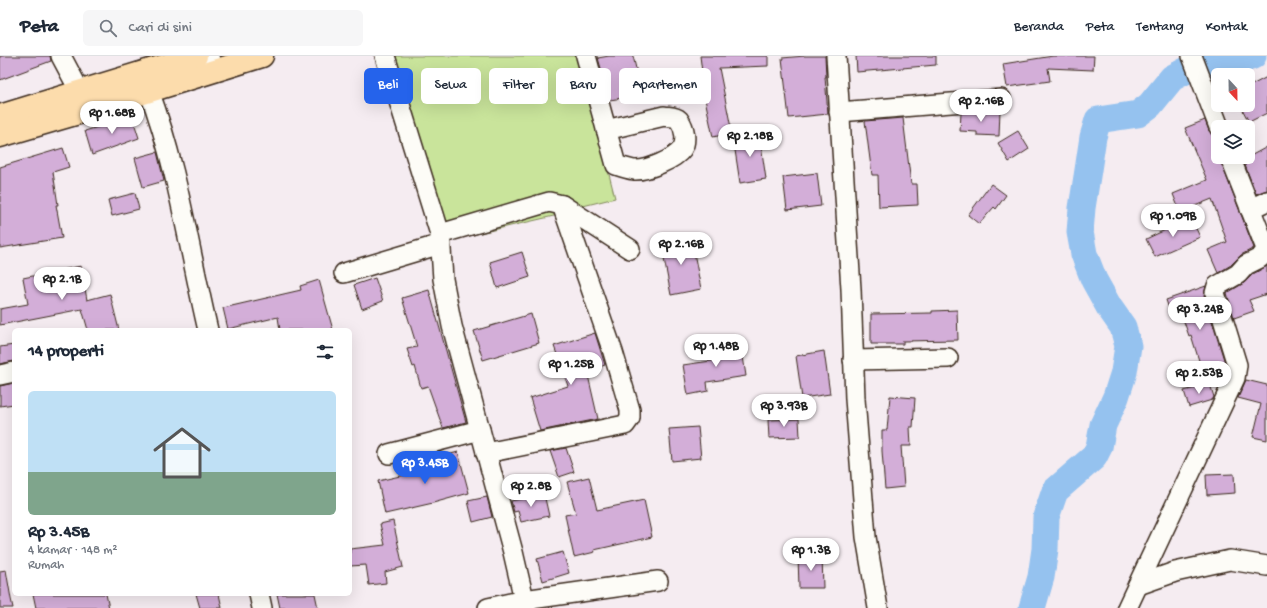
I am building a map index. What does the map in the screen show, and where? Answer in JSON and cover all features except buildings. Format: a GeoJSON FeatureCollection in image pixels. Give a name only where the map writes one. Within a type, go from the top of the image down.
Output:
{"type":"FeatureCollection","features":[{"type":"Feature","properties":{"kind":"highway"},"geometry":{"type":"LineString","coordinates":[[0,136],[26,118],[80,91],[196,56]]}},
{"type":"Feature","properties":{"kind":"highway"},"geometry":{"type":"LineString","coordinates":[[0,116],[26,118],[89,110],[149,91],[210,64],[262,56]]}},
{"type":"Feature","properties":{"kind":"street"},"geometry":{"type":"LineString","coordinates":[[61,56],[89,110]]}},
{"type":"Feature","properties":{"kind":"street"},"geometry":{"type":"LineString","coordinates":[[385,56],[440,239],[443,279],[452,326],[513,552],[525,604]]}},
{"type":"Feature","properties":{"kind":"street"},"geometry":{"type":"LineString","coordinates":[[586,56],[606,130]]}},
{"type":"Feature","properties":{"kind":"street"},"geometry":{"type":"LineString","coordinates":[[836,56],[852,290],[855,399],[865,530],[873,586],[878,608]]}},
{"type":"Feature","properties":{"kind":"street"},"geometry":{"type":"LineString","coordinates":[[1192,56],[1216,120]]}},
{"type":"Feature","properties":{"kind":"street"},"geometry":{"type":"LineString","coordinates":[[149,91],[161,123],[172,164],[208,328]]}},
{"type":"Feature","properties":{"kind":"street"},"geometry":{"type":"LineString","coordinates":[[839,112],[1001,99]]}},
{"type":"Feature","properties":{"kind":"street"},"geometry":{"type":"LineString","coordinates":[[1127,608],[1235,378],[1237,365],[1215,293],[1217,286],[1238,274],[1246,265],[1260,258],[1265,252],[1265,246],[1259,205],[1234,164]]}},
{"type":"Feature","properties":{"kind":"street"},"geometry":{"type":"LineString","coordinates":[[344,273],[549,202],[562,205],[630,249]]}},
{"type":"Feature","properties":{"kind":"street"},"geometry":{"type":"LineString","coordinates":[[486,453],[625,425],[630,418],[630,410],[613,352],[562,205]]}},
{"type":"Feature","properties":{"kind":"street"},"geometry":{"type":"LineString","coordinates":[[853,360],[948,358]]}},
{"type":"Feature","properties":{"kind":"street"},"geometry":{"type":"LineString","coordinates":[[0,375],[12,372]]}},
{"type":"Feature","properties":{"kind":"street"},"geometry":{"type":"LineString","coordinates":[[389,454],[480,430]]}},
{"type":"Feature","properties":{"kind":"street"},"geometry":{"type":"LineString","coordinates":[[1138,585],[1175,572],[1230,560],[1267,566]]}},
{"type":"Feature","properties":{"kind":"street"},"geometry":{"type":"LineString","coordinates":[[488,608],[525,604],[658,581]]}},
{"type":"Feature","properties":{"kind":"street"},"geometry":{"type":"LineString","coordinates":[[259,596],[262,608]]}},
{"type":"Feature","properties":{"kind":"green space"},"geometry":{"type":"Polygon","coordinates":[[[388,56],[579,56],[582,68],[556,68],[556,104],[591,104],[615,198],[567,210],[558,215],[450,240],[404,104],[413,104],[413,68],[392,68],[388,56]]]}},
{"type":"Feature","properties":{"kind":"waterway"},"geometry":{"type":"LineString","coordinates":[[1032,608],[1041,577],[1045,549],[1046,517],[1055,491],[1094,457],[1099,447],[1103,425],[1116,397],[1124,372],[1128,346],[1123,327],[1109,307],[1094,280],[1084,254],[1080,232],[1082,208],[1093,137],[1098,120],[1138,114],[1150,105],[1172,78],[1189,69],[1209,64],[1222,67],[1253,56]]}}]}
